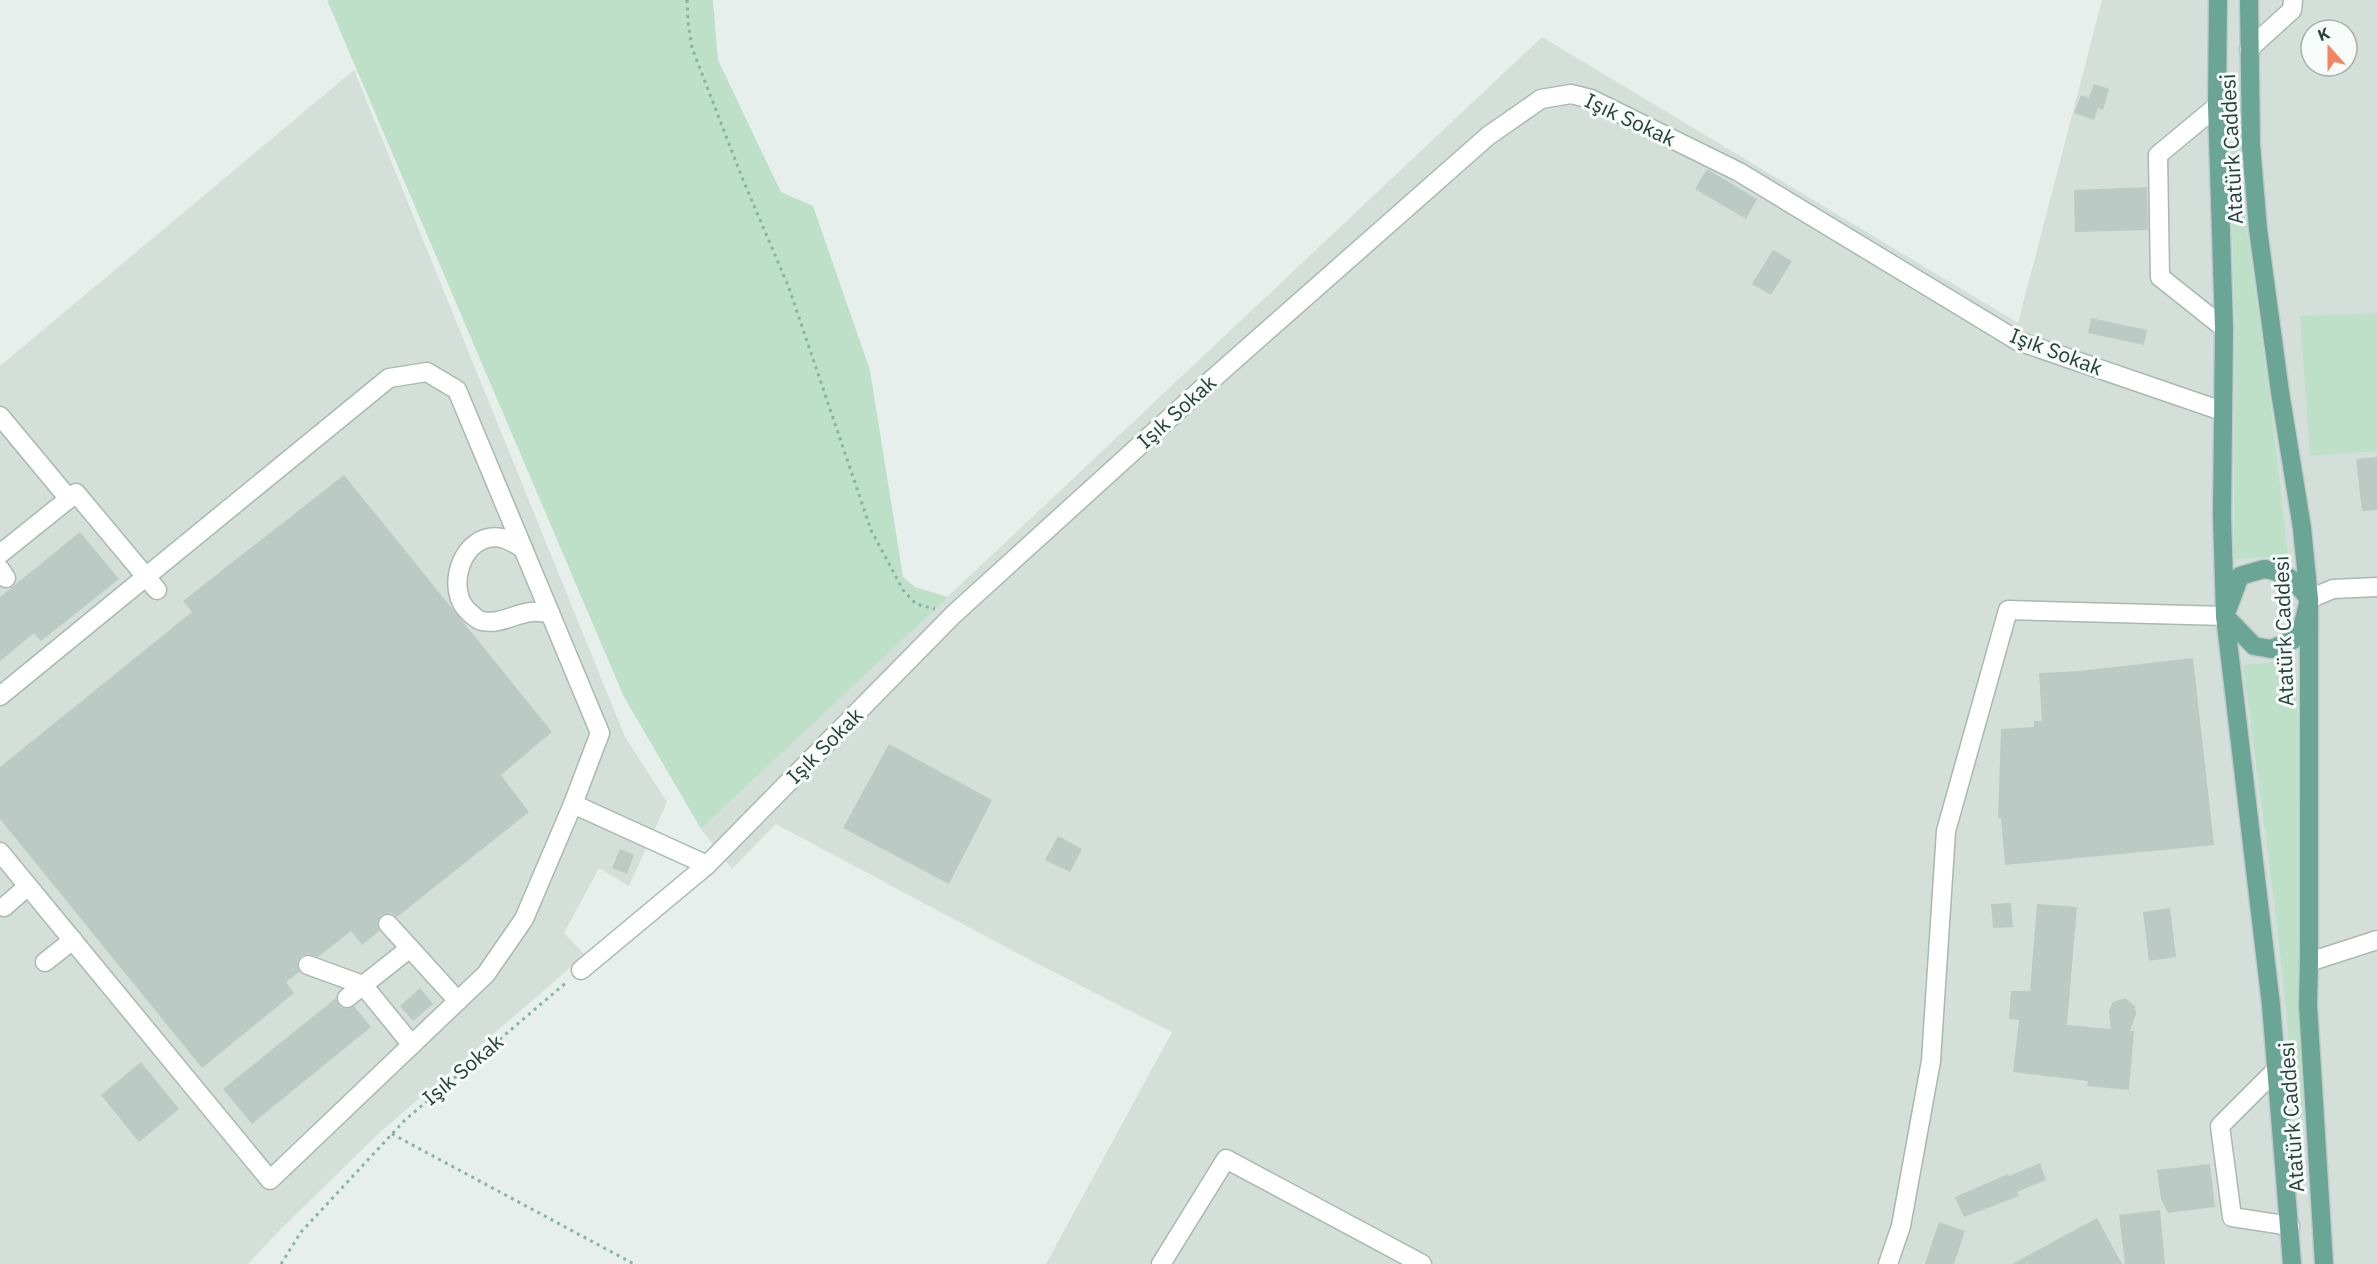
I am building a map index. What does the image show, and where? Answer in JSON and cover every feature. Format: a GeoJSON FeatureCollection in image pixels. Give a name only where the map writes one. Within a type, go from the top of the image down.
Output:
{"type":"FeatureCollection","features":[{"type":"Feature","properties":{"kind":"main road","name":"Atatürk Caddesi"},"geometry":{"type":"LineString","coordinates":[[2217,0],[2217,106],[2224,328],[2222,411],[2224,616],[2271,1005],[2292,1264]]}},
{"type":"Feature","properties":{"kind":"main road","name":"Atatürk Caddesi"},"geometry":{"type":"LineString","coordinates":[[2249,0],[2251,145],[2259,229],[2280,392],[2302,528],[2309,599],[2308,1005],[2324,1264]]}},
{"type":"Feature","properties":{"kind":"main road"},"geometry":{"type":"LineString","coordinates":[[2264,568],[2283,572],[2295,581],[2309,599],[2302,624],[2294,640],[2271,649],[2254,646],[2224,616],[2240,576],[2264,568]]}},
{"type":"Feature","properties":{"kind":"street"},"geometry":{"type":"LineString","coordinates":[[2249,49],[2292,10],[2293,0]]}},
{"type":"Feature","properties":{"kind":"street","name":"Işık Sokak"},"geometry":{"type":"LineString","coordinates":[[581,970],[707,865],[954,614],[1216,376],[1488,136],[1541,99],[1570,93],[1591,99],[1739,172],[2018,341],[2222,411]]}},
{"type":"Feature","properties":{"kind":"street"},"geometry":{"type":"LineString","coordinates":[[2217,106],[2158,155],[2160,277],[2224,328]]}},
{"type":"Feature","properties":{"kind":"street"},"geometry":{"type":"LineString","coordinates":[[0,696],[152,583],[389,378],[427,372],[457,390],[600,733],[573,804],[524,919],[486,974],[270,1180],[0,852]]}},
{"type":"Feature","properties":{"kind":"street"},"geometry":{"type":"LineString","coordinates":[[0,416],[69,499]]}},
{"type":"Feature","properties":{"kind":"street"},"geometry":{"type":"LineString","coordinates":[[0,554],[76,493],[152,583]]}},
{"type":"Feature","properties":{"kind":"street"},"geometry":{"type":"LineString","coordinates":[[523,548],[502,538],[477,543],[466,553],[460,566],[458,596],[464,608],[479,621],[494,622],[531,612],[550,613]]}},
{"type":"Feature","properties":{"kind":"street"},"geometry":{"type":"LineString","coordinates":[[2309,599],[2333,589],[2377,587]]}},
{"type":"Feature","properties":{"kind":"street"},"geometry":{"type":"LineString","coordinates":[[1888,1264],[1901,1226],[1932,1061],[1946,831],[2008,610],[2224,616]]}},
{"type":"Feature","properties":{"kind":"street"},"geometry":{"type":"LineString","coordinates":[[573,804],[707,865]]}},
{"type":"Feature","properties":{"kind":"street"},"geometry":{"type":"LineString","coordinates":[[4,907],[28,886]]}},
{"type":"Feature","properties":{"kind":"street"},"geometry":{"type":"LineString","coordinates":[[388,924],[458,1001]]}},
{"type":"Feature","properties":{"kind":"street"},"geometry":{"type":"LineString","coordinates":[[45,962],[73,940]]}},
{"type":"Feature","properties":{"kind":"street"},"geometry":{"type":"LineString","coordinates":[[2309,962],[2377,940]]}},
{"type":"Feature","properties":{"kind":"street"},"geometry":{"type":"LineString","coordinates":[[348,998],[410,948]]}},
{"type":"Feature","properties":{"kind":"street"},"geometry":{"type":"LineString","coordinates":[[308,965],[363,985],[412,1045]]}},
{"type":"Feature","properties":{"kind":"street"},"geometry":{"type":"LineString","coordinates":[[2275,1071],[2220,1126],[2232,1217],[2289,1226]]}},
{"type":"Feature","properties":{"kind":"street"},"geometry":{"type":"LineString","coordinates":[[1167,1262],[1226,1159],[1422,1264]]}},
{"type":"Feature","properties":{"kind":"path"},"geometry":{"type":"LineString","coordinates":[[687,0],[692,48],[741,175],[789,288],[871,531],[903,590],[916,604],[954,614]]}},
{"type":"Feature","properties":{"kind":"path","name":"Işık Sokak"},"geometry":{"type":"LineString","coordinates":[[281,1264],[302,1232],[392,1134],[581,970]]}},
{"type":"Feature","properties":{"kind":"path"},"geometry":{"type":"LineString","coordinates":[[392,1134],[634,1264]]}},
{"type":"Feature","properties":{"kind":"shaded area"},"geometry":{"type":"Polygon","coordinates":[[[2102,0],[2377,0],[2377,1264],[1046,1264],[1172,1032],[1034,962],[776,824],[732,869],[701,829],[1542,37],[2018,323],[2102,0]]]}},
{"type":"Feature","properties":{"kind":"shaded area"},"geometry":{"type":"Polygon","coordinates":[[[354,70],[625,737],[667,802],[629,886],[599,868],[564,933],[585,955],[378,1134],[248,1264],[0,1264],[0,366],[354,70]]]}},
{"type":"Feature","properties":{"kind":"green space"},"geometry":{"type":"Polygon","coordinates":[[[327,0],[713,0],[718,60],[781,192],[813,206],[870,370],[903,577],[915,587],[948,597],[701,829],[624,697],[327,0]]]}},
{"type":"Feature","properties":{"kind":"green space"},"geometry":{"type":"Polygon","coordinates":[[[2240,148],[2241,188],[2271,406],[2288,556],[2234,559],[2235,319],[2230,150],[2240,148]]]}},
{"type":"Feature","properties":{"kind":"green space"},"geometry":{"type":"Polygon","coordinates":[[[2377,313],[2377,451],[2310,456],[2300,316],[2377,313]]]}},
{"type":"Feature","properties":{"kind":"green space"},"geometry":{"type":"Polygon","coordinates":[[[2296,660],[2298,952],[2305,1116],[2294,1117],[2279,947],[2243,665],[2296,660]]]}},
{"type":"Feature","properties":{"kind":"building"},"geometry":{"type":"Polygon","coordinates":[[[2094,84],[2109,89],[2103,110],[2098,108],[2094,120],[2074,113],[2081,95],[2089,98],[2094,84]]]}},
{"type":"Feature","properties":{"kind":"building"},"geometry":{"type":"Polygon","coordinates":[[[1707,169],[1757,199],[1746,219],[1695,189],[1707,169]]]}},
{"type":"Feature","properties":{"kind":"building"},"geometry":{"type":"Polygon","coordinates":[[[2147,187],[2148,230],[2075,232],[2074,190],[2147,187]]]}},
{"type":"Feature","properties":{"kind":"building"},"geometry":{"type":"Polygon","coordinates":[[[1773,250],[1792,261],[1771,295],[1752,284],[1773,250]]]}},
{"type":"Feature","properties":{"kind":"building"},"geometry":{"type":"Polygon","coordinates":[[[2091,318],[2147,330],[2144,345],[2088,333],[2091,318]]]}},
{"type":"Feature","properties":{"kind":"building"},"geometry":{"type":"Polygon","coordinates":[[[2377,457],[2377,510],[2362,511],[2356,459],[2377,457]]]}},
{"type":"Feature","properties":{"kind":"building"},"geometry":{"type":"Polygon","coordinates":[[[344,475],[552,732],[501,775],[529,812],[397,917],[391,913],[381,915],[377,921],[379,931],[362,945],[351,931],[318,957],[307,954],[301,956],[297,962],[299,972],[286,982],[294,993],[202,1068],[0,819],[0,767],[192,612],[183,601],[344,475]]]}},
{"type":"Feature","properties":{"kind":"building"},"geometry":{"type":"Polygon","coordinates":[[[80,532],[119,579],[41,641],[34,633],[0,661],[0,597],[80,532]]]}},
{"type":"Feature","properties":{"kind":"building"},"geometry":{"type":"Polygon","coordinates":[[[2193,658],[2214,845],[2005,865],[2001,818],[1998,818],[2001,729],[2034,727],[2034,721],[2042,721],[2039,673],[2079,671],[2193,658]]]}},
{"type":"Feature","properties":{"kind":"building"},"geometry":{"type":"Polygon","coordinates":[[[889,744],[992,800],[949,884],[843,828],[889,744]]]}},
{"type":"Feature","properties":{"kind":"building"},"geometry":{"type":"Polygon","coordinates":[[[1058,836],[1082,849],[1070,872],[1045,860],[1058,836]]]}},
{"type":"Feature","properties":{"kind":"building"},"geometry":{"type":"Polygon","coordinates":[[[620,849],[634,855],[627,874],[612,868],[620,849]]]}},
{"type":"Feature","properties":{"kind":"building"},"geometry":{"type":"Polygon","coordinates":[[[2011,903],[2013,927],[1993,928],[1991,904],[2011,903]]]}},
{"type":"Feature","properties":{"kind":"building"},"geometry":{"type":"Polygon","coordinates":[[[2037,904],[2077,907],[2067,1025],[2111,1029],[2109,1010],[2113,1002],[2125,998],[2135,1006],[2136,1014],[2130,1031],[2134,1031],[2129,1090],[2087,1086],[2088,1081],[2013,1072],[2019,1020],[2009,1019],[2011,991],[2030,991],[2037,904]]]}},
{"type":"Feature","properties":{"kind":"building"},"geometry":{"type":"Polygon","coordinates":[[[2170,908],[2176,957],[2149,961],[2143,912],[2170,908]]]}},
{"type":"Feature","properties":{"kind":"building"},"geometry":{"type":"Polygon","coordinates":[[[420,988],[433,1004],[413,1021],[400,1006],[420,988]]]}},
{"type":"Feature","properties":{"kind":"building"},"geometry":{"type":"Polygon","coordinates":[[[336,998],[342,1008],[348,1009],[354,1006],[371,1027],[252,1124],[223,1089],[336,998]]]}},
{"type":"Feature","properties":{"kind":"building"},"geometry":{"type":"Polygon","coordinates":[[[141,1062],[179,1109],[139,1142],[101,1095],[141,1062]]]}},
{"type":"Feature","properties":{"kind":"building"},"geometry":{"type":"Polygon","coordinates":[[[2040,1163],[2046,1180],[2017,1192],[2019,1196],[1964,1217],[1955,1197],[2040,1163]]]}},
{"type":"Feature","properties":{"kind":"building"},"geometry":{"type":"Polygon","coordinates":[[[2210,1164],[2215,1207],[2168,1213],[2161,1199],[2157,1170],[2210,1164]]]}},
{"type":"Feature","properties":{"kind":"building"},"geometry":{"type":"Polygon","coordinates":[[[2160,1210],[2165,1264],[2125,1264],[2119,1215],[2160,1210]]]}},
{"type":"Feature","properties":{"kind":"building"},"geometry":{"type":"Polygon","coordinates":[[[2097,1218],[2122,1264],[2012,1264],[2097,1218]]]}},
{"type":"Feature","properties":{"kind":"building"},"geometry":{"type":"Polygon","coordinates":[[[1939,1222],[1965,1231],[1954,1264],[1925,1264],[1939,1222]]]}}]}
